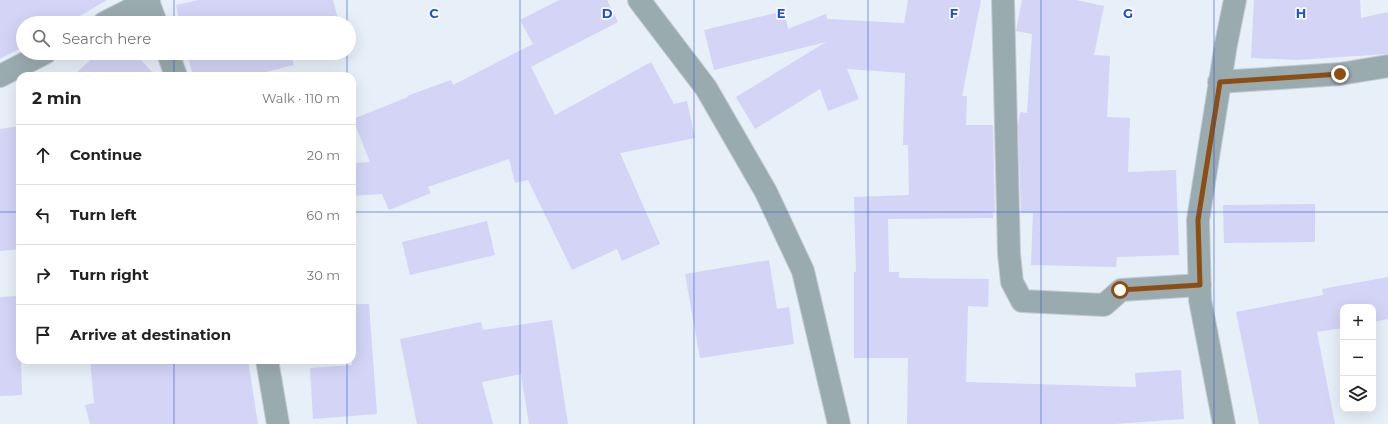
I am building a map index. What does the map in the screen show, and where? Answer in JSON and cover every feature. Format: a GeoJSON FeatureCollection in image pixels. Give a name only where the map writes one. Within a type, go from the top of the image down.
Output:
{"type":"FeatureCollection","features":[{"type":"Feature","properties":{"kind":"street"},"geometry":{"type":"LineString","coordinates":[[117,16],[148,0],[154,16]]}},
{"type":"Feature","properties":{"kind":"street"},"geometry":{"type":"LineString","coordinates":[[639,0],[706,88],[766,192],[803,271],[839,424]]}},
{"type":"Feature","properties":{"kind":"street"},"geometry":{"type":"LineString","coordinates":[[1003,0],[1009,254],[1012,282],[1022,301],[1104,305],[1120,290],[1200,285]]}},
{"type":"Feature","properties":{"kind":"street"},"geometry":{"type":"LineString","coordinates":[[1224,424],[1200,300],[1198,220],[1235,0]]}},
{"type":"Feature","properties":{"kind":"street"},"geometry":{"type":"LineString","coordinates":[[0,76],[31,60]]}},
{"type":"Feature","properties":{"kind":"street"},"geometry":{"type":"LineString","coordinates":[[170,60],[175,72]]}},
{"type":"Feature","properties":{"kind":"street"},"geometry":{"type":"LineString","coordinates":[[1220,82],[1340,74],[1388,66]]}},
{"type":"Feature","properties":{"kind":"street"},"geometry":{"type":"LineString","coordinates":[[268,364],[278,424]]}},
{"type":"Feature","properties":{"kind":"building"},"geometry":{"type":"Polygon","coordinates":[[[0,0],[107,0],[80,16],[16,16],[16,51],[0,59],[0,0]]]}},
{"type":"Feature","properties":{"kind":"building"},"geometry":{"type":"Polygon","coordinates":[[[199,0],[333,0],[337,16],[178,16],[176,5],[199,0]]]}},
{"type":"Feature","properties":{"kind":"building"},"geometry":{"type":"Polygon","coordinates":[[[559,0],[607,0],[618,22],[531,67],[555,115],[651,62],[674,104],[687,101],[695,138],[620,153],[660,244],[622,261],[617,249],[572,270],[528,180],[515,183],[509,159],[428,187],[431,193],[389,210],[382,194],[356,196],[356,163],[370,162],[356,127],[356,118],[408,97],[407,96],[451,80],[453,85],[533,44],[520,20],[559,0]]]}},
{"type":"Feature","properties":{"kind":"building"},"geometry":{"type":"Polygon","coordinates":[[[908,0],[981,0],[962,96],[967,96],[966,125],[993,125],[995,212],[993,211],[993,218],[888,219],[889,272],[899,272],[899,278],[989,279],[988,307],[968,306],[966,382],[1136,387],[1135,373],[1181,370],[1184,419],[1115,424],[907,424],[908,358],[854,358],[854,272],[856,272],[854,197],[909,195],[908,145],[903,145],[905,73],[847,69],[859,99],[828,111],[820,89],[755,129],[736,97],[826,42],[714,70],[704,30],[784,11],[788,29],[826,14],[827,19],[904,23],[908,0]]]}},
{"type":"Feature","properties":{"kind":"building"},"geometry":{"type":"Polygon","coordinates":[[[1022,0],[1076,0],[1104,6],[1094,55],[1110,56],[1107,117],[1130,118],[1128,172],[1176,170],[1179,255],[1117,257],[1116,267],[1031,265],[1033,213],[1021,213],[1018,126],[1020,112],[1027,113],[1032,34],[1016,31],[1022,0]]]}},
{"type":"Feature","properties":{"kind":"building"},"geometry":{"type":"Polygon","coordinates":[[[1254,0],[1360,0],[1361,18],[1388,12],[1388,54],[1296,60],[1251,58],[1254,0]]]}},
{"type":"Feature","properties":{"kind":"building"},"geometry":{"type":"Polygon","coordinates":[[[90,60],[141,60],[152,72],[77,72],[90,60]]]}},
{"type":"Feature","properties":{"kind":"building"},"geometry":{"type":"Polygon","coordinates":[[[189,60],[293,60],[294,65],[266,72],[192,72],[189,60]]]}},
{"type":"Feature","properties":{"kind":"building"},"geometry":{"type":"Polygon","coordinates":[[[16,127],[16,249],[0,251],[0,129],[16,127]]]}},
{"type":"Feature","properties":{"kind":"building"},"geometry":{"type":"Polygon","coordinates":[[[1315,204],[1315,242],[1224,243],[1223,205],[1315,204]]]}},
{"type":"Feature","properties":{"kind":"building"},"geometry":{"type":"Polygon","coordinates":[[[487,221],[495,255],[410,275],[402,242],[487,221]]]}},
{"type":"Feature","properties":{"kind":"building"},"geometry":{"type":"Polygon","coordinates":[[[769,260],[777,309],[789,307],[794,344],[700,358],[685,274],[769,260]]]}},
{"type":"Feature","properties":{"kind":"building"},"geometry":{"type":"Polygon","coordinates":[[[1388,277],[1388,319],[1376,321],[1376,304],[1340,304],[1340,328],[1317,332],[1335,424],[1259,424],[1236,312],[1323,295],[1322,289],[1388,277]]]}},
{"type":"Feature","properties":{"kind":"building"},"geometry":{"type":"Polygon","coordinates":[[[16,296],[16,364],[21,364],[22,395],[0,396],[0,297],[16,296]]]}},
{"type":"Feature","properties":{"kind":"building"},"geometry":{"type":"Polygon","coordinates":[[[356,304],[369,304],[377,414],[313,419],[310,368],[356,364],[356,304]]]}},
{"type":"Feature","properties":{"kind":"building"},"geometry":{"type":"Polygon","coordinates":[[[552,320],[568,424],[529,424],[521,374],[482,382],[493,424],[417,424],[400,339],[481,322],[483,330],[552,320]]]}},
{"type":"Feature","properties":{"kind":"building"},"geometry":{"type":"Polygon","coordinates":[[[90,364],[249,364],[258,424],[90,424],[85,405],[94,403],[90,364]]]}},
{"type":"Feature","properties":{"kind":"route"},"geometry":{"type":"LineString","coordinates":[[1120,290],[1200,285],[1198,220],[1220,82],[1340,74]]}}]}
